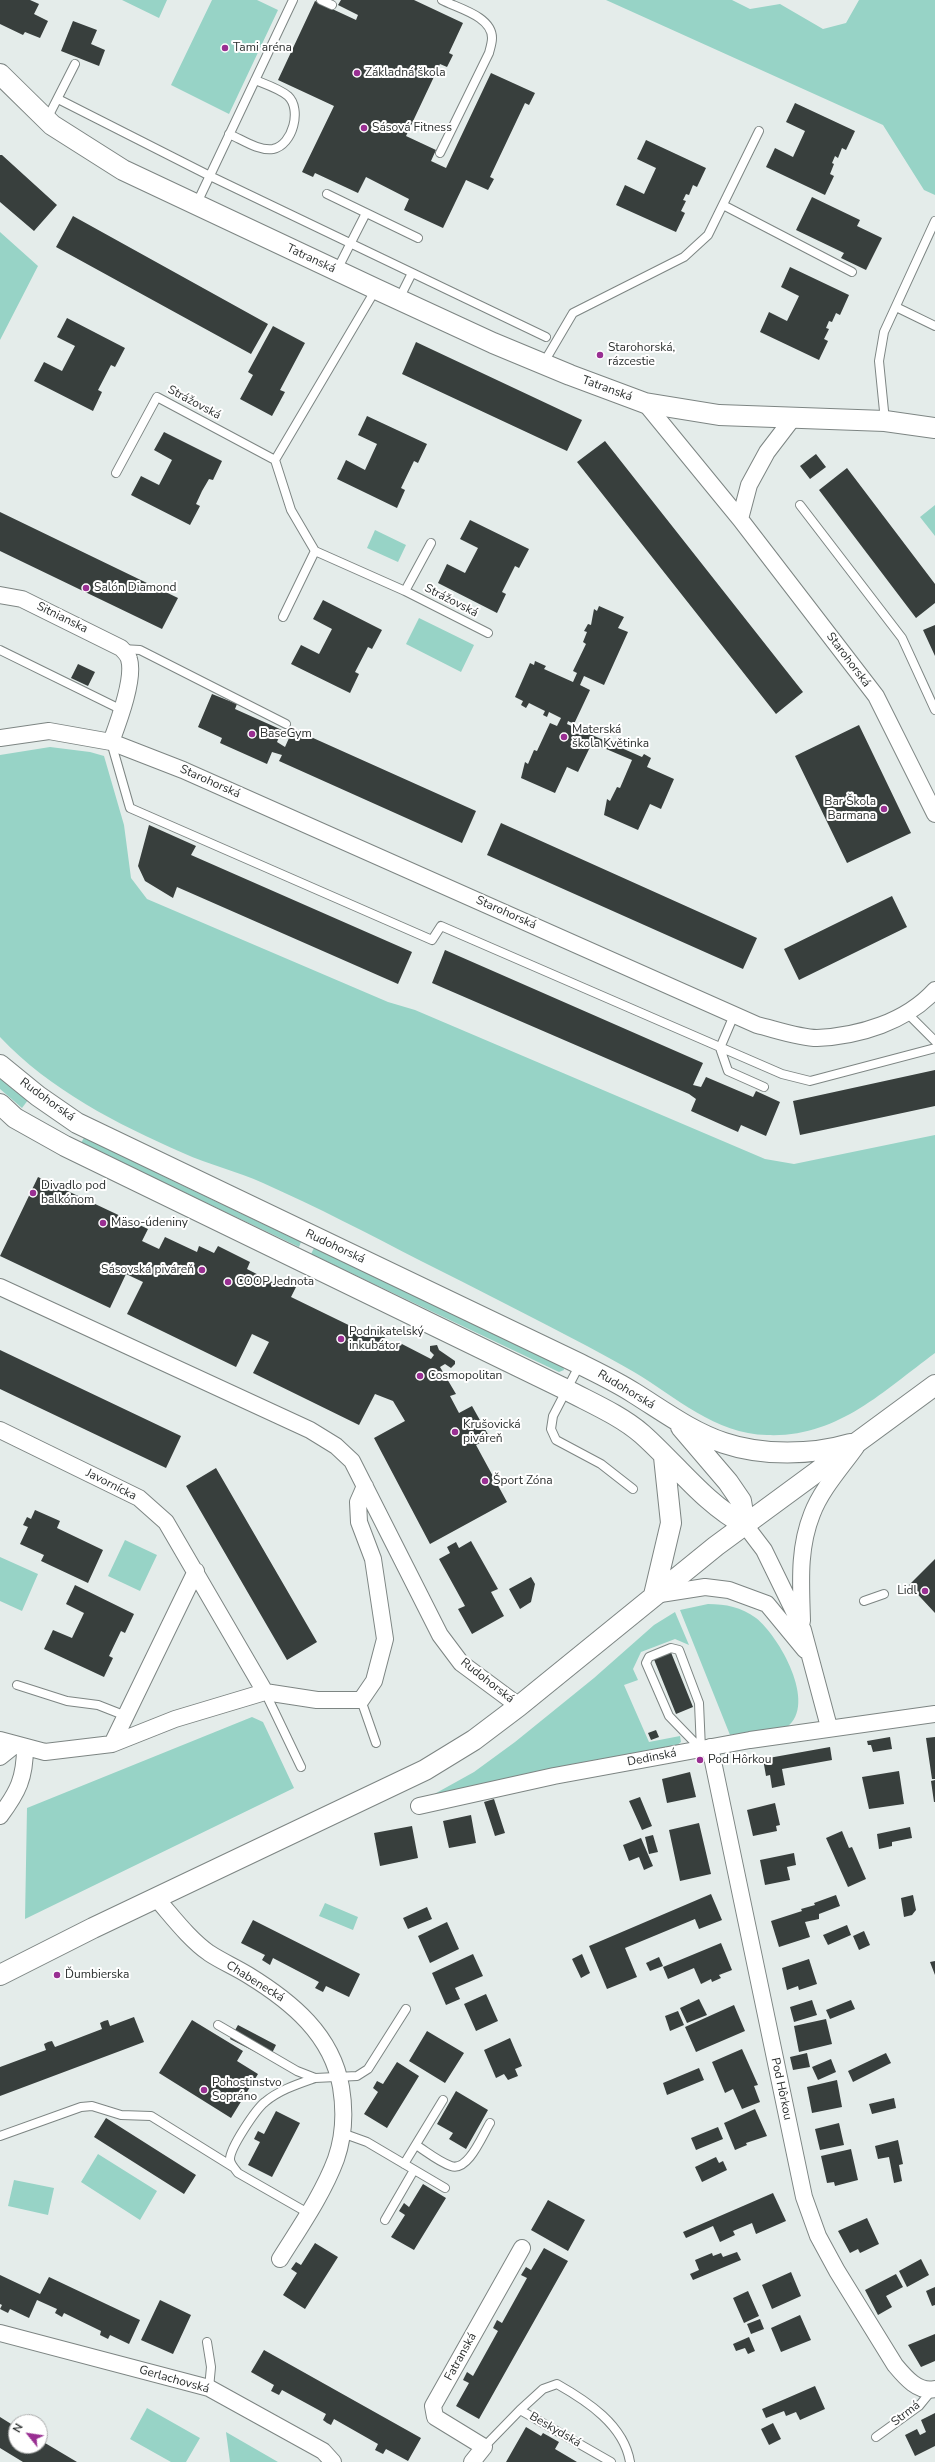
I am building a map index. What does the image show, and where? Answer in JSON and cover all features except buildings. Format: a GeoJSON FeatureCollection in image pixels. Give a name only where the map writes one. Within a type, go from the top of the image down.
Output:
{"type":"FeatureCollection","features":[{"type":"Feature","properties":{"kind":"street","name":"Tatranská"},"geometry":{"type":"LineString","coordinates":[[0,74],[47,120],[86,148],[196,206],[399,300],[543,364],[645,403]]}},
{"type":"Feature","properties":{"kind":"street"},"geometry":{"type":"LineString","coordinates":[[645,403],[719,415],[885,421],[935,428]]}},
{"type":"Feature","properties":{"kind":"street","name":"Starohorská"},"geometry":{"type":"LineString","coordinates":[[645,403],[740,519],[876,696],[935,814]]}},
{"type":"Feature","properties":{"kind":"street"},"geometry":{"type":"LineString","coordinates":[[740,519],[749,484],[767,452],[793,418]]}},
{"type":"Feature","properties":{"kind":"street","name":"Sitnianska"},"geometry":{"type":"LineString","coordinates":[[0,595],[22,599],[122,648]]}},
{"type":"Feature","properties":{"kind":"street"},"geometry":{"type":"LineString","coordinates":[[110,742],[122,710],[129,681],[129,659],[122,648]]}},
{"type":"Feature","properties":{"kind":"street","name":"Starohorská"},"geometry":{"type":"LineString","coordinates":[[0,738],[49,731],[110,742],[183,770],[757,1025],[815,1038],[865,1031],[908,1014],[935,990]]}},
{"type":"Feature","properties":{"kind":"street","name":"Rudohorská"},"geometry":{"type":"LineString","coordinates":[[0,1065],[38,1096],[77,1123],[580,1364],[632,1392],[676,1421],[724,1443],[754,1450],[791,1451],[832,1449],[860,1441]]}},
{"type":"Feature","properties":{"kind":"street"},"geometry":{"type":"LineString","coordinates":[[0,1104],[15,1118],[72,1150],[565,1389],[622,1420],[642,1434],[664,1457],[725,1514],[745,1525],[767,1556],[802,1630],[829,1727]]}},
{"type":"Feature","properties":{"kind":"street","name":"Rudohorská"},"geometry":{"type":"LineString","coordinates":[[0,1287],[310,1430],[336,1446],[352,1461],[440,1635],[461,1663],[519,1706]]}},
{"type":"Feature","properties":{"kind":"street"},"geometry":{"type":"LineString","coordinates":[[0,1975],[156,1898],[426,1770],[474,1740],[519,1706],[654,1595],[745,1525],[935,1385]]}},
{"type":"Feature","properties":{"kind":"street","name":"Rudohorská"},"geometry":{"type":"LineString","coordinates":[[676,1421],[728,1482],[741,1501],[745,1525]]}},
{"type":"Feature","properties":{"kind":"street","name":"Javornícka"},"geometry":{"type":"LineString","coordinates":[[0,1430],[139,1498],[166,1522],[196,1571],[265,1692]]}},
{"type":"Feature","properties":{"kind":"street"},"geometry":{"type":"LineString","coordinates":[[802,1630],[800,1563],[812,1513],[821,1497],[860,1441]]}},
{"type":"Feature","properties":{"kind":"street"},"geometry":{"type":"LineString","coordinates":[[654,1595],[671,1523],[664,1457]]}},
{"type":"Feature","properties":{"kind":"street"},"geometry":{"type":"LineString","coordinates":[[0,1740],[46,1752],[112,1744],[175,1719],[265,1692],[317,1700],[361,1700],[374,1681],[385,1640],[373,1559],[360,1522],[358,1502],[365,1486]]}},
{"type":"Feature","properties":{"kind":"street"},"geometry":{"type":"LineString","coordinates":[[112,1744],[196,1571]]}},
{"type":"Feature","properties":{"kind":"street"},"geometry":{"type":"LineString","coordinates":[[654,1595],[705,1587],[729,1590],[767,1604],[810,1656]]}},
{"type":"Feature","properties":{"kind":"street","name":"Dedinská"},"geometry":{"type":"LineString","coordinates":[[419,1806],[554,1776],[706,1748],[829,1727],[935,1714]]}},
{"type":"Feature","properties":{"kind":"street"},"geometry":{"type":"LineString","coordinates":[[0,1757],[20,1746]]}},
{"type":"Feature","properties":{"kind":"street"},"geometry":{"type":"LineString","coordinates":[[0,1816],[16,1794],[25,1768],[20,1746]]}},
{"type":"Feature","properties":{"kind":"street","name":"Pod Hôrkou"},"geometry":{"type":"LineString","coordinates":[[706,1748],[793,2148],[811,2218],[837,2271],[896,2365],[906,2378],[919,2387],[934,2389]]}},
{"type":"Feature","properties":{"kind":"street","name":"Chabenecká"},"geometry":{"type":"LineString","coordinates":[[156,1898],[207,1951],[248,1975],[288,2003],[315,2028],[333,2056],[344,2104],[342,2133],[336,2158],[327,2181],[280,2259]]}},
{"type":"Feature","properties":{"kind":"street","name":"Fatranská"},"geometry":{"type":"LineString","coordinates":[[484,2447],[435,2418],[433,2406],[522,2248]]}},
{"type":"Feature","properties":{"kind":"street","name":"Gerlachovská"},"geometry":{"type":"LineString","coordinates":[[0,2333],[209,2388],[323,2452],[333,2462]]}},
{"type":"Feature","properties":{"kind":"street","name":"Beskydská"},"geometry":{"type":"LineString","coordinates":[[472,2462],[484,2447]]}},
{"type":"Feature","properties":{"kind":"lane"},"geometry":{"type":"LineString","coordinates":[[196,206],[293,0]]}},
{"type":"Feature","properties":{"kind":"lane"},"geometry":{"type":"LineString","coordinates":[[321,0],[332,5]]}},
{"type":"Feature","properties":{"kind":"lane"},"geometry":{"type":"LineString","coordinates":[[440,153],[489,54],[492,37],[486,23],[479,17],[442,0]]}},
{"type":"Feature","properties":{"kind":"lane"},"geometry":{"type":"LineString","coordinates":[[47,120],[75,64]]}},
{"type":"Feature","properties":{"kind":"lane"},"geometry":{"type":"LineString","coordinates":[[229,134],[261,149],[274,148],[285,141],[296,120],[295,105],[288,95],[255,80]]}},
{"type":"Feature","properties":{"kind":"lane"},"geometry":{"type":"LineString","coordinates":[[58,99],[210,176],[546,337]]}},
{"type":"Feature","properties":{"kind":"lane"},"geometry":{"type":"LineString","coordinates":[[543,364],[573,313],[684,257],[708,235],[759,132]]}},
{"type":"Feature","properties":{"kind":"lane"},"geometry":{"type":"LineString","coordinates":[[327,194],[418,238]]}},
{"type":"Feature","properties":{"kind":"lane"},"geometry":{"type":"LineString","coordinates":[[723,205],[852,272]]}},
{"type":"Feature","properties":{"kind":"lane"},"geometry":{"type":"LineString","coordinates":[[336,270],[366,213]]}},
{"type":"Feature","properties":{"kind":"lane"},"geometry":{"type":"LineString","coordinates":[[885,421],[879,361],[884,332],[935,222]]}},
{"type":"Feature","properties":{"kind":"lane"},"geometry":{"type":"LineString","coordinates":[[399,300],[412,274]]}},
{"type":"Feature","properties":{"kind":"lane"},"geometry":{"type":"LineString","coordinates":[[283,617],[315,551],[291,510],[275,460],[376,289]]}},
{"type":"Feature","properties":{"kind":"lane"},"geometry":{"type":"LineString","coordinates":[[896,307],[935,326]]}},
{"type":"Feature","properties":{"kind":"lane","name":"Strážovská"},"geometry":{"type":"LineString","coordinates":[[116,473],[156,397],[275,460]]}},
{"type":"Feature","properties":{"kind":"lane"},"geometry":{"type":"LineString","coordinates":[[800,505],[902,638],[935,710]]}},
{"type":"Feature","properties":{"kind":"lane"},"geometry":{"type":"LineString","coordinates":[[406,591],[431,543]]}},
{"type":"Feature","properties":{"kind":"lane","name":"Strážovská"},"geometry":{"type":"LineString","coordinates":[[315,551],[406,591],[488,633]]}},
{"type":"Feature","properties":{"kind":"lane"},"geometry":{"type":"LineString","coordinates":[[122,648],[140,650],[286,724]]}},
{"type":"Feature","properties":{"kind":"lane"},"geometry":{"type":"LineString","coordinates":[[0,650],[122,710]]}},
{"type":"Feature","properties":{"kind":"lane"},"geometry":{"type":"LineString","coordinates":[[110,742],[130,808],[432,940],[441,926],[782,1074],[810,1081],[935,1048]]}},
{"type":"Feature","properties":{"kind":"lane"},"geometry":{"type":"LineString","coordinates":[[908,1014],[935,1042]]}},
{"type":"Feature","properties":{"kind":"lane"},"geometry":{"type":"LineString","coordinates":[[734,1015],[720,1048],[728,1071],[764,1087]]}},
{"type":"Feature","properties":{"kind":"lane"},"geometry":{"type":"LineString","coordinates":[[580,1364],[565,1389],[553,1416],[551,1429],[556,1440],[601,1464],[633,1489]]}},
{"type":"Feature","properties":{"kind":"lane"},"geometry":{"type":"LineString","coordinates":[[864,1600],[884,1594]]}},
{"type":"Feature","properties":{"kind":"lane"},"geometry":{"type":"LineString","coordinates":[[671,1648],[679,1650],[699,1703],[706,1748],[669,1716],[646,1663],[649,1657],[671,1648]]}},
{"type":"Feature","properties":{"kind":"lane"},"geometry":{"type":"LineString","coordinates":[[17,1685],[67,1701],[98,1705],[126,1716]]}},
{"type":"Feature","properties":{"kind":"lane"},"geometry":{"type":"LineString","coordinates":[[265,1692],[301,1767]]}},
{"type":"Feature","properties":{"kind":"lane"},"geometry":{"type":"LineString","coordinates":[[361,1700],[376,1743]]}},
{"type":"Feature","properties":{"kind":"lane"},"geometry":{"type":"LineString","coordinates":[[232,2167],[230,2159],[232,2151],[264,2102],[282,2091],[315,2078],[356,2076],[368,2069],[406,2009]]}},
{"type":"Feature","properties":{"kind":"lane"},"geometry":{"type":"LineString","coordinates":[[218,2025],[297,2071],[315,2078]]}},
{"type":"Feature","properties":{"kind":"lane"},"geometry":{"type":"LineString","coordinates":[[404,2164],[443,2100]]}},
{"type":"Feature","properties":{"kind":"lane"},"geometry":{"type":"LineString","coordinates":[[0,2136],[81,2107],[92,2106],[121,2115],[151,2116],[232,2167],[238,2173],[308,2213]]}},
{"type":"Feature","properties":{"kind":"lane"},"geometry":{"type":"LineString","coordinates":[[416,2145],[451,2166],[459,2166],[467,2161],[490,2123]]}},
{"type":"Feature","properties":{"kind":"lane"},"geometry":{"type":"LineString","coordinates":[[342,2133],[367,2142],[445,2188]]}},
{"type":"Feature","properties":{"kind":"lane"},"geometry":{"type":"LineString","coordinates":[[385,2220],[414,2170]]}},
{"type":"Feature","properties":{"kind":"lane"},"geometry":{"type":"LineString","coordinates":[[207,2342],[211,2367],[209,2388]]}},
{"type":"Feature","properties":{"kind":"lane","name":"Beskydská"},"geometry":{"type":"LineString","coordinates":[[484,2447],[543,2389],[557,2384],[587,2401],[621,2436],[628,2450],[630,2462]]}},
{"type":"Feature","properties":{"kind":"lane","name":"Strmá"},"geometry":{"type":"LineString","coordinates":[[876,2437],[918,2406],[934,2389]]}},
{"type":"Feature","properties":{"kind":"lane","name":"Beskydská"},"geometry":{"type":"LineString","coordinates":[[520,2410],[611,2462]]}},
{"type":"Feature","properties":{"kind":"green space"},"geometry":{"type":"Polygon","coordinates":[[[122,0],[167,0],[159,18],[122,0]]]}},
{"type":"Feature","properties":{"kind":"green space","name":"Tami aréna"},"geometry":{"type":"Polygon","coordinates":[[[212,0],[257,0],[278,10],[229,114],[171,85],[212,0]]]}},
{"type":"Feature","properties":{"kind":"green space"},"geometry":{"type":"Polygon","coordinates":[[[606,0],[732,0],[750,9],[780,4],[823,29],[846,23],[859,0],[935,0],[935,195],[924,190],[883,125],[606,0]]]}},
{"type":"Feature","properties":{"kind":"green space"},"geometry":{"type":"Polygon","coordinates":[[[0,232],[38,266],[0,340],[0,232]]]}},
{"type":"Feature","properties":{"kind":"green space"},"geometry":{"type":"Polygon","coordinates":[[[935,505],[935,536],[920,517],[935,505]]]}},
{"type":"Feature","properties":{"kind":"green space"},"geometry":{"type":"Polygon","coordinates":[[[375,530],[406,545],[398,562],[367,548],[375,530]]]}},
{"type":"Feature","properties":{"kind":"green space"},"geometry":{"type":"Polygon","coordinates":[[[419,618],[474,645],[461,672],[406,644],[419,618]]]}},
{"type":"Feature","properties":{"kind":"green space"},"geometry":{"type":"Polygon","coordinates":[[[50,747],[90,752],[104,756],[124,825],[131,878],[147,899],[388,1002],[415,1010],[765,1159],[794,1164],[935,1135],[935,1353],[877,1397],[837,1421],[815,1429],[792,1434],[767,1435],[748,1433],[730,1428],[713,1421],[681,1403],[634,1372],[587,1346],[504,1303],[263,1183],[193,1157],[158,1142],[109,1118],[62,1089],[40,1073],[0,1037],[0,755],[50,747]]]}},
{"type":"Feature","properties":{"kind":"green space"},"geometry":{"type":"Polygon","coordinates":[[[0,1077],[28,1100],[22,1108],[0,1089],[0,1077]]]}},
{"type":"Feature","properties":{"kind":"green space"},"geometry":{"type":"Polygon","coordinates":[[[85,1136],[173,1181],[301,1242],[299,1247],[81,1143],[85,1136]]]}},
{"type":"Feature","properties":{"kind":"green space"},"geometry":{"type":"Polygon","coordinates":[[[314,1248],[563,1366],[564,1370],[559,1372],[311,1254],[314,1248]]]}},
{"type":"Feature","properties":{"kind":"green space"},"geometry":{"type":"Polygon","coordinates":[[[125,1540],[157,1555],[140,1591],[108,1576],[125,1540]]]}},
{"type":"Feature","properties":{"kind":"green space"},"geometry":{"type":"Polygon","coordinates":[[[0,1557],[38,1574],[22,1611],[0,1601],[0,1557]]]}},
{"type":"Feature","properties":{"kind":"green space"},"geometry":{"type":"Polygon","coordinates":[[[708,1604],[727,1606],[745,1611],[756,1618],[775,1639],[792,1671],[797,1687],[798,1703],[796,1716],[787,1727],[777,1730],[730,1735],[680,1610],[708,1604]]]}},
{"type":"Feature","properties":{"kind":"green space"},"geometry":{"type":"Polygon","coordinates":[[[675,1612],[689,1645],[675,1639],[641,1652],[633,1669],[638,1680],[624,1685],[649,1742],[680,1736],[681,1742],[671,1750],[420,1802],[474,1772],[515,1742],[594,1678],[654,1625],[675,1612]]]}},
{"type":"Feature","properties":{"kind":"green space"},"geometry":{"type":"Polygon","coordinates":[[[252,1717],[263,1722],[294,1788],[25,1919],[27,1808],[252,1717]]]}},
{"type":"Feature","properties":{"kind":"green space"},"geometry":{"type":"Polygon","coordinates":[[[325,1903],[358,1917],[353,1930],[319,1916],[325,1903]]]}},
{"type":"Feature","properties":{"kind":"green space"},"geometry":{"type":"Polygon","coordinates":[[[98,2154],[157,2191],[140,2220],[81,2182],[98,2154]]]}},
{"type":"Feature","properties":{"kind":"green space"},"geometry":{"type":"Polygon","coordinates":[[[14,2180],[54,2188],[48,2215],[8,2206],[14,2180]]]}},
{"type":"Feature","properties":{"kind":"green space"},"geometry":{"type":"Polygon","coordinates":[[[147,2408],[200,2438],[186,2462],[171,2462],[130,2439],[147,2408]]]}},
{"type":"Feature","properties":{"kind":"green space"},"geometry":{"type":"Polygon","coordinates":[[[226,2432],[278,2462],[230,2462],[226,2432]]]}},
{"type":"Feature","properties":{"kind":"place","name":"Tami aréna"},"geometry":{"type":"Point","coordinates":[225,48]}},
{"type":"Feature","properties":{"kind":"place","name":"Základná škola"},"geometry":{"type":"Point","coordinates":[357,73]}},
{"type":"Feature","properties":{"kind":"place","name":"Sásová Fitness"},"geometry":{"type":"Point","coordinates":[364,128]}},
{"type":"Feature","properties":{"kind":"place","name":"Starohorská, rázcestie"},"geometry":{"type":"Point","coordinates":[600,355]}},
{"type":"Feature","properties":{"kind":"place","name":"Salón Diamond"},"geometry":{"type":"Point","coordinates":[86,588]}},
{"type":"Feature","properties":{"kind":"place","name":"BaseGym"},"geometry":{"type":"Point","coordinates":[252,734]}},
{"type":"Feature","properties":{"kind":"place","name":"Materská škola Květinka"},"geometry":{"type":"Point","coordinates":[564,737]}},
{"type":"Feature","properties":{"kind":"place","name":"Bar Škola Barmana"},"geometry":{"type":"Point","coordinates":[884,809]}},
{"type":"Feature","properties":{"kind":"place","name":"Divadlo pod balkónom"},"geometry":{"type":"Point","coordinates":[33,1193]}},
{"type":"Feature","properties":{"kind":"place","name":"Mäso-údeniny"},"geometry":{"type":"Point","coordinates":[103,1223]}},
{"type":"Feature","properties":{"kind":"place","name":"Sásovská piváreň"},"geometry":{"type":"Point","coordinates":[202,1270]}},
{"type":"Feature","properties":{"kind":"place","name":"COOP Jednota"},"geometry":{"type":"Point","coordinates":[228,1282]}},
{"type":"Feature","properties":{"kind":"place","name":"Podnikatelský inkubátor"},"geometry":{"type":"Point","coordinates":[341,1339]}},
{"type":"Feature","properties":{"kind":"place","name":"Cosmopolitan"},"geometry":{"type":"Point","coordinates":[420,1376]}},
{"type":"Feature","properties":{"kind":"place","name":"Krušovická piváreň"},"geometry":{"type":"Point","coordinates":[455,1432]}},
{"type":"Feature","properties":{"kind":"place","name":"Šport Zóna"},"geometry":{"type":"Point","coordinates":[485,1481]}},
{"type":"Feature","properties":{"kind":"place","name":"Lidl"},"geometry":{"type":"Point","coordinates":[925,1591]}},
{"type":"Feature","properties":{"kind":"place","name":"Pod Hôrkou"},"geometry":{"type":"Point","coordinates":[700,1760]}},
{"type":"Feature","properties":{"kind":"place","name":"Ďumbierska"},"geometry":{"type":"Point","coordinates":[57,1975]}},
{"type":"Feature","properties":{"kind":"place","name":"Pohostinstvo Sopráno"},"geometry":{"type":"Point","coordinates":[204,2090]}}]}
